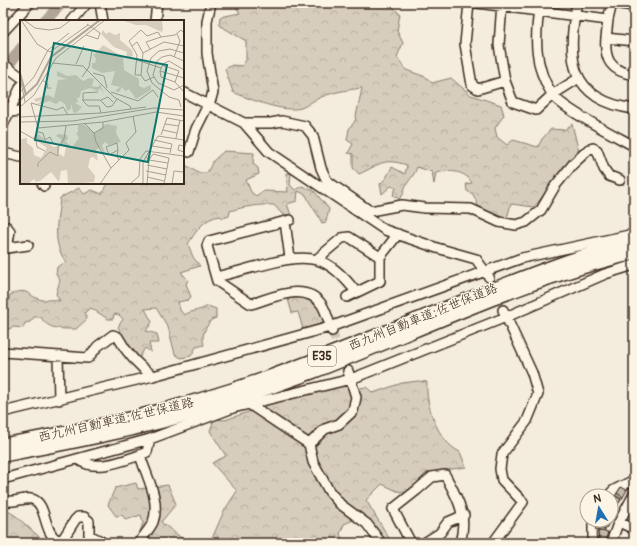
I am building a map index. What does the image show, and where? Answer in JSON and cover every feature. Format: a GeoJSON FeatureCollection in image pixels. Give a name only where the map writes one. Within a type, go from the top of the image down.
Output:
{"type":"FeatureCollection","features":[{"type":"Feature","properties":{"kind":"highway","name":"西九州自動車道;佐世保道路"},"geometry":{"type":"LineString","coordinates":[[3,445],[155,414],[226,392],[322,357],[534,273],[589,254],[634,242]]}},
{"type":"Feature","properties":{"kind":"highway","name":"西九州自動車道;佐世保道路"},"geometry":{"type":"LineString","coordinates":[[3,455],[114,433],[214,406],[312,371],[542,280],[634,253]]}},
{"type":"Feature","properties":{"kind":"street"},"geometry":{"type":"LineString","coordinates":[[3,32],[30,3]]}},
{"type":"Feature","properties":{"kind":"street"},"geometry":{"type":"LineString","coordinates":[[73,20],[88,3]]}},
{"type":"Feature","properties":{"kind":"street"},"geometry":{"type":"LineString","coordinates":[[100,3],[103,20]]}},
{"type":"Feature","properties":{"kind":"street"},"geometry":{"type":"LineString","coordinates":[[155,20],[157,3]]}},
{"type":"Feature","properties":{"kind":"street"},"geometry":{"type":"LineString","coordinates":[[189,152],[196,129],[208,106],[213,92],[207,53],[207,20],[211,3]]}},
{"type":"Feature","properties":{"kind":"street"},"geometry":{"type":"LineString","coordinates":[[469,3],[465,44],[472,86],[478,88],[505,81]]}},
{"type":"Feature","properties":{"kind":"street"},"geometry":{"type":"LineString","coordinates":[[477,3],[540,7],[574,16],[608,20]]}},
{"type":"Feature","properties":{"kind":"street"},"geometry":{"type":"LineString","coordinates":[[577,3],[574,16],[571,47],[574,64],[579,78],[592,94],[606,103],[634,109]]}},
{"type":"Feature","properties":{"kind":"street"},"geometry":{"type":"LineString","coordinates":[[634,6],[613,3],[608,20],[605,51],[609,62],[616,69],[634,75]]}},
{"type":"Feature","properties":{"kind":"street"},"geometry":{"type":"LineString","coordinates":[[502,5],[499,45],[505,81],[512,102],[536,110],[552,95],[579,78]]}},
{"type":"Feature","properties":{"kind":"street"},"geometry":{"type":"LineString","coordinates":[[540,7],[535,34],[536,54],[539,67],[552,95],[576,114],[634,146]]}},
{"type":"Feature","properties":{"kind":"street"},"geometry":{"type":"LineString","coordinates":[[606,38],[634,41]]}},
{"type":"Feature","properties":{"kind":"street"},"geometry":{"type":"LineString","coordinates":[[3,64],[20,76]]}},
{"type":"Feature","properties":{"kind":"street"},"geometry":{"type":"LineString","coordinates":[[3,125],[20,88]]}},
{"type":"Feature","properties":{"kind":"street"},"geometry":{"type":"LineString","coordinates":[[184,92],[193,96],[208,106],[244,123],[269,152],[384,230],[437,248],[476,259],[488,274]]}},
{"type":"Feature","properties":{"kind":"street"},"geometry":{"type":"LineString","coordinates":[[8,112],[20,111]]}},
{"type":"Feature","properties":{"kind":"street"},"geometry":{"type":"LineString","coordinates":[[244,123],[271,123],[282,121],[304,126],[313,136],[321,168],[327,181],[370,211],[402,205],[425,208],[471,209],[499,222],[516,225],[526,222],[541,210],[555,186],[589,149],[593,148],[597,150],[604,169],[609,176],[620,180]]}},
{"type":"Feature","properties":{"kind":"street"},"geometry":{"type":"LineString","coordinates":[[3,153],[20,157]]}},
{"type":"Feature","properties":{"kind":"street"},"geometry":{"type":"LineString","coordinates":[[290,258],[288,221],[209,241],[207,246],[217,281],[251,304],[292,293],[308,294],[317,299],[323,306],[331,329]]}},
{"type":"Feature","properties":{"kind":"street"},"geometry":{"type":"LineString","coordinates":[[3,226],[7,227],[10,231],[8,248],[28,245]]}},
{"type":"Feature","properties":{"kind":"street"},"geometry":{"type":"LineString","coordinates":[[347,297],[380,281],[380,257],[398,234]]}},
{"type":"Feature","properties":{"kind":"street"},"geometry":{"type":"LineString","coordinates":[[3,412],[59,400],[331,329],[488,274],[522,258],[634,234]]}},
{"type":"Feature","properties":{"kind":"street"},"geometry":{"type":"LineString","coordinates":[[317,259],[342,238],[349,237],[380,257]]}},
{"type":"Feature","properties":{"kind":"street"},"geometry":{"type":"LineString","coordinates":[[216,277],[290,258],[317,259],[338,271],[356,292]]}},
{"type":"Feature","properties":{"kind":"street"},"geometry":{"type":"LineString","coordinates":[[3,479],[79,460],[150,439],[234,408],[350,375],[581,283],[634,264]]}},
{"type":"Feature","properties":{"kind":"street"},"geometry":{"type":"LineString","coordinates":[[493,543],[523,502],[502,480],[500,469],[502,454],[527,421],[538,394],[532,373],[505,313]]}},
{"type":"Feature","properties":{"kind":"street"},"geometry":{"type":"LineString","coordinates":[[3,352],[88,358],[98,346],[113,335],[118,337],[124,349],[137,365],[153,376]]}},
{"type":"Feature","properties":{"kind":"street"},"geometry":{"type":"LineString","coordinates":[[58,356],[59,400]]}},
{"type":"Feature","properties":{"kind":"street"},"geometry":{"type":"LineString","coordinates":[[309,444],[325,429],[339,424],[353,411],[356,397],[350,375]]}},
{"type":"Feature","properties":{"kind":"street"},"geometry":{"type":"LineString","coordinates":[[250,404],[309,444],[313,462],[329,491],[340,504],[367,524],[381,543]]}},
{"type":"Feature","properties":{"kind":"street"},"geometry":{"type":"LineString","coordinates":[[79,460],[85,464],[92,465],[120,463],[147,452],[150,439]]}},
{"type":"Feature","properties":{"kind":"street"},"geometry":{"type":"LineString","coordinates":[[139,543],[152,523],[155,512],[155,502],[150,483],[140,455]]}},
{"type":"Feature","properties":{"kind":"street"},"geometry":{"type":"LineString","coordinates":[[411,543],[393,509],[432,477],[445,475],[458,498],[464,515],[464,530],[460,543]]}},
{"type":"Feature","properties":{"kind":"street"},"geometry":{"type":"LineString","coordinates":[[618,488],[634,480]]}},
{"type":"Feature","properties":{"kind":"street"},"geometry":{"type":"LineString","coordinates":[[634,494],[619,522],[634,529]]}},
{"type":"Feature","properties":{"kind":"street"},"geometry":{"type":"LineString","coordinates":[[3,499],[16,502],[25,499],[32,499],[36,501],[41,507],[50,533],[57,540],[64,540],[74,520],[78,517],[89,521],[89,535],[101,542]]}},
{"type":"Feature","properties":{"kind":"street"},"geometry":{"type":"LineString","coordinates":[[424,543],[440,533],[448,522],[464,515]]}},
{"type":"Feature","properties":{"kind":"street"},"geometry":{"type":"LineString","coordinates":[[593,528],[593,543]]}},
{"type":"Feature","properties":{"kind":"street"},"geometry":{"type":"LineString","coordinates":[[611,543],[617,528]]}},
{"type":"Feature","properties":{"kind":"green space"},"geometry":{"type":"Polygon","coordinates":[[[233,3],[389,3],[400,14],[397,31],[403,43],[397,57],[406,70],[426,77],[432,83],[451,78],[471,95],[501,105],[504,115],[495,128],[497,137],[507,145],[513,140],[538,147],[542,139],[551,129],[564,130],[572,124],[579,152],[534,207],[511,204],[507,218],[497,217],[478,206],[473,194],[467,191],[466,184],[472,183],[469,179],[461,173],[451,171],[436,173],[434,184],[432,172],[417,167],[405,187],[403,195],[399,199],[393,195],[396,188],[391,186],[382,194],[380,184],[386,178],[392,167],[405,174],[407,165],[386,162],[359,174],[353,168],[353,154],[348,153],[353,144],[347,140],[349,129],[355,121],[362,88],[328,95],[301,108],[294,109],[276,107],[233,92],[225,69],[232,65],[242,66],[246,60],[246,41],[219,25],[220,17],[240,13],[233,3]]]}},
{"type":"Feature","properties":{"kind":"green space"},"geometry":{"type":"Polygon","coordinates":[[[224,151],[254,153],[253,164],[258,168],[259,174],[246,180],[251,192],[256,196],[263,191],[288,192],[286,173],[291,173],[290,185],[295,190],[302,186],[314,191],[329,209],[326,222],[322,223],[306,195],[298,191],[297,201],[287,204],[291,215],[282,214],[274,205],[258,205],[230,211],[229,216],[223,218],[220,216],[214,217],[209,219],[201,226],[188,244],[193,257],[200,266],[181,272],[188,280],[186,284],[191,297],[188,300],[178,302],[180,310],[184,315],[208,306],[216,309],[216,318],[211,320],[205,329],[203,335],[204,345],[196,347],[191,356],[181,358],[175,354],[168,327],[156,308],[145,309],[152,322],[146,331],[157,334],[159,343],[149,343],[151,352],[145,348],[139,358],[129,347],[118,327],[123,319],[119,315],[114,314],[113,319],[108,319],[91,308],[85,312],[87,319],[76,329],[51,327],[41,317],[34,317],[30,322],[25,323],[23,328],[14,327],[3,331],[3,299],[9,301],[10,295],[20,291],[42,300],[60,301],[56,294],[60,280],[56,274],[57,267],[66,262],[58,247],[57,239],[60,198],[79,188],[84,194],[92,190],[102,194],[107,184],[184,184],[184,164],[198,173],[207,173],[213,161],[224,151]]]}},
{"type":"Feature","properties":{"kind":"green space"},"geometry":{"type":"Polygon","coordinates":[[[301,297],[310,300],[321,309],[324,323],[303,329],[298,312],[292,313],[288,299],[301,297]]]}},
{"type":"Feature","properties":{"kind":"green space"},"geometry":{"type":"Polygon","coordinates":[[[418,381],[427,382],[428,401],[434,422],[445,440],[460,452],[466,467],[426,473],[408,493],[397,491],[382,484],[366,500],[392,543],[386,543],[363,516],[344,524],[340,534],[344,543],[210,543],[224,511],[237,491],[212,463],[226,456],[210,431],[214,419],[225,420],[251,411],[295,441],[315,444],[327,432],[357,409],[360,388],[366,387],[373,393],[402,383],[418,381]]]}},
{"type":"Feature","properties":{"kind":"green space"},"geometry":{"type":"Polygon","coordinates":[[[348,382],[353,400],[351,410],[340,420],[320,428],[308,438],[260,409],[260,405],[348,382]]]}},
{"type":"Feature","properties":{"kind":"green space"},"geometry":{"type":"Polygon","coordinates":[[[136,483],[138,489],[168,485],[176,504],[161,522],[188,543],[143,543],[138,537],[143,523],[141,515],[126,520],[122,515],[116,516],[108,505],[115,488],[136,483]]]}},
{"type":"Feature","properties":{"kind":"green space"},"geometry":{"type":"Polygon","coordinates":[[[3,508],[16,516],[46,543],[3,543],[3,508]]]}},
{"type":"Feature","properties":{"kind":"building"},"geometry":{"type":"Polygon","coordinates":[[[621,487],[627,490],[623,497],[619,494],[621,487]]]}},
{"type":"Feature","properties":{"kind":"building"},"geometry":{"type":"Polygon","coordinates":[[[598,531],[608,532],[605,542],[599,542],[598,531]]]}},
{"type":"Feature","properties":{"kind":"waterway"},"geometry":{"type":"LineString","coordinates":[[46,20],[62,3]]}},
{"type":"Feature","properties":{"kind":"waterway"},"geometry":{"type":"LineString","coordinates":[[3,73],[20,49]]}},
{"type":"Feature","properties":{"kind":"tunnel"},"geometry":{"type":"LineString","coordinates":[[332,332],[348,371]]}}]}
